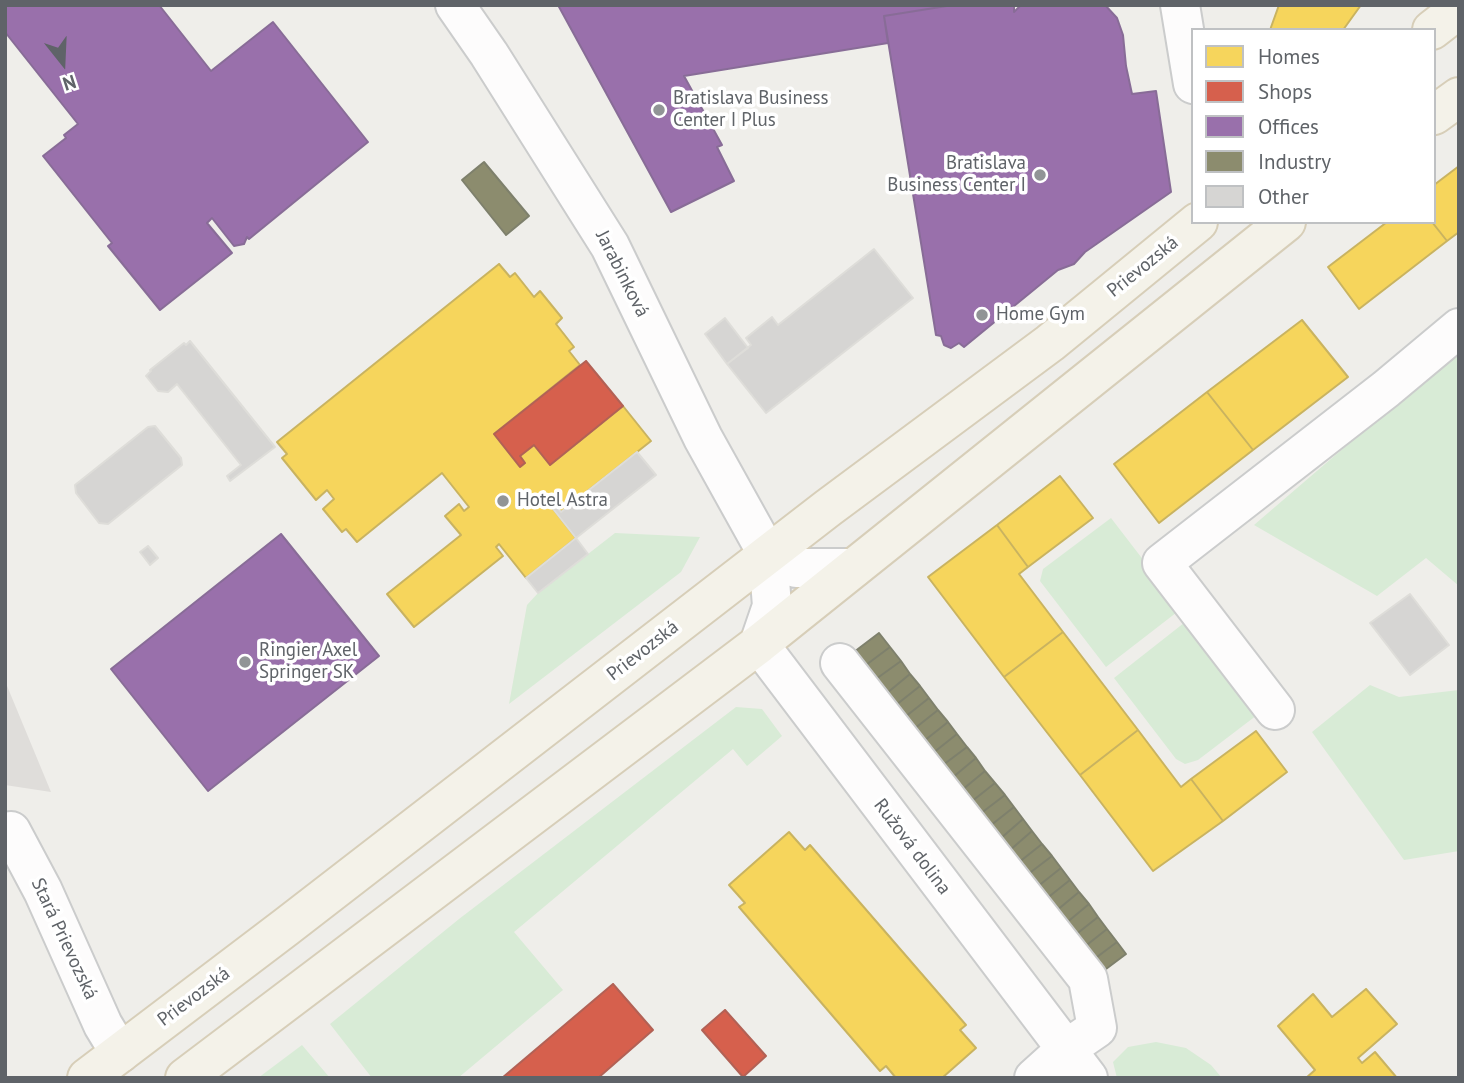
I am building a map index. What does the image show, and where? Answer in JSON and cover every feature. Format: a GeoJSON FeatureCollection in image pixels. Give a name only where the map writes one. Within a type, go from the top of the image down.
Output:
{"type":"FeatureCollection","features":[{"type":"Feature","properties":{"kind":"main road"},"geometry":{"type":"LineString","coordinates":[[1435,28],[1459,9]]}},
{"type":"Feature","properties":{"kind":"main road"},"geometry":{"type":"LineString","coordinates":[[1436,114],[1459,97]]}},
{"type":"Feature","properties":{"kind":"main road","name":"Prievozská"},"geometry":{"type":"LineString","coordinates":[[87,1078],[768,555],[1050,344],[1196,224]]}},
{"type":"Feature","properties":{"kind":"main road"},"geometry":{"type":"LineString","coordinates":[[185,1078],[759,644],[1283,224]]}},
{"type":"Feature","properties":{"kind":"street","name":"Jarabinková"},"geometry":{"type":"LineString","coordinates":[[455,5],[611,246],[703,438],[768,555],[772,606],[759,644]]}},
{"type":"Feature","properties":{"kind":"street"},"geometry":{"type":"LineString","coordinates":[[1180,5],[1191,73]]}},
{"type":"Feature","properties":{"kind":"street"},"geometry":{"type":"LineString","coordinates":[[1275,710],[1163,563],[1386,389],[1459,328]]}},
{"type":"Feature","properties":{"kind":"street"},"geometry":{"type":"LineString","coordinates":[[768,555],[796,568],[853,568]]}},
{"type":"Feature","properties":{"kind":"street","name":"Ružová dolina"},"geometry":{"type":"LineString","coordinates":[[759,644],[1077,1064]]}},
{"type":"Feature","properties":{"kind":"street"},"geometry":{"type":"LineString","coordinates":[[840,663],[1088,979],[1097,1027],[1077,1064],[1034,1078]]}},
{"type":"Feature","properties":{"kind":"street","name":"Stará Prievozská"},"geometry":{"type":"LineString","coordinates":[[5,832],[11,831],[43,891],[103,1025],[120,1054]]}},
{"type":"Feature","properties":{"kind":"shaded area"},"geometry":{"type":"Polygon","coordinates":[[[5,681],[51,792],[5,785],[5,681]]]}},
{"type":"Feature","properties":{"kind":"green space"},"geometry":{"type":"Polygon","coordinates":[[[1459,349],[1459,586],[1426,558],[1377,596],[1254,525],[1459,349]]]}},
{"type":"Feature","properties":{"kind":"green space"},"geometry":{"type":"Polygon","coordinates":[[[1111,518],[1181,609],[1106,667],[1040,581],[1043,569],[1111,518]]]}},
{"type":"Feature","properties":{"kind":"green space"},"geometry":{"type":"Polygon","coordinates":[[[615,533],[700,537],[681,572],[509,704],[527,605],[538,593],[615,533]]]}},
{"type":"Feature","properties":{"kind":"green space"},"geometry":{"type":"Polygon","coordinates":[[[1189,619],[1261,712],[1198,760],[1185,764],[1176,759],[1114,678],[1189,619]]]}},
{"type":"Feature","properties":{"kind":"green space"},"geometry":{"type":"Polygon","coordinates":[[[1370,685],[1399,697],[1459,690],[1459,851],[1404,860],[1312,732],[1370,685]]]}},
{"type":"Feature","properties":{"kind":"green space"},"geometry":{"type":"Polygon","coordinates":[[[736,707],[762,709],[782,736],[747,766],[733,749],[514,932],[563,990],[458,1078],[372,1078],[330,1024],[459,919],[736,707]]]}},
{"type":"Feature","properties":{"kind":"green space"},"geometry":{"type":"Polygon","coordinates":[[[1156,1042],[1186,1048],[1211,1065],[1222,1078],[1117,1078],[1113,1062],[1128,1047],[1156,1042]]]}},
{"type":"Feature","properties":{"kind":"green space"},"geometry":{"type":"Polygon","coordinates":[[[302,1045],[330,1078],[258,1078],[302,1045]]]}},
{"type":"Feature","properties":{"kind":"building: Homes"},"geometry":{"type":"Polygon","coordinates":[[[1279,5],[1361,5],[1344,28],[1271,28],[1279,5]]]}},
{"type":"Feature","properties":{"kind":"building: Homes"},"geometry":{"type":"Polygon","coordinates":[[[1459,166],[1459,232],[1447,241],[1434,224],[1436,224],[1436,183],[1459,166]]]}},
{"type":"Feature","properties":{"kind":"building: Homes"},"geometry":{"type":"Polygon","coordinates":[[[1384,224],[1434,224],[1447,241],[1359,309],[1328,267],[1384,224]]]}},
{"type":"Feature","properties":{"kind":"building: Homes"},"geometry":{"type":"Polygon","coordinates":[[[499,264],[510,277],[515,273],[534,297],[540,291],[562,318],[556,324],[574,347],[569,351],[580,365],[494,434],[520,467],[525,463],[520,456],[534,445],[550,465],[623,406],[651,441],[561,512],[553,502],[550,505],[576,538],[526,578],[499,544],[496,547],[503,556],[414,627],[387,594],[461,535],[445,516],[459,504],[464,511],[469,507],[442,473],[357,542],[346,529],[342,532],[323,509],[334,499],[327,490],[316,500],[282,458],[287,454],[277,442],[499,264]]]}},
{"type":"Feature","properties":{"kind":"building: Homes"},"geometry":{"type":"Polygon","coordinates":[[[1302,320],[1348,377],[1253,450],[1207,392],[1302,320]]]}},
{"type":"Feature","properties":{"kind":"building: Homes"},"geometry":{"type":"Polygon","coordinates":[[[1207,392],[1253,450],[1159,523],[1114,464],[1207,392]]]}},
{"type":"Feature","properties":{"kind":"building: Homes"},"geometry":{"type":"Polygon","coordinates":[[[1060,476],[1093,518],[1028,567],[997,525],[1060,476]]]}},
{"type":"Feature","properties":{"kind":"building: Homes"},"geometry":{"type":"Polygon","coordinates":[[[997,525],[1028,567],[1019,574],[1063,632],[1004,677],[928,577],[997,525]]]}},
{"type":"Feature","properties":{"kind":"building: Homes"},"geometry":{"type":"Polygon","coordinates":[[[1063,632],[1138,730],[1080,775],[1004,677],[1063,632]]]}},
{"type":"Feature","properties":{"kind":"building: Homes"},"geometry":{"type":"Polygon","coordinates":[[[1138,730],[1181,787],[1191,779],[1223,821],[1153,871],[1080,775],[1138,730]]]}},
{"type":"Feature","properties":{"kind":"building: Homes"},"geometry":{"type":"Polygon","coordinates":[[[1256,731],[1287,772],[1223,821],[1191,779],[1256,731]]]}},
{"type":"Feature","properties":{"kind":"building: Homes"},"geometry":{"type":"Polygon","coordinates":[[[789,832],[805,850],[810,845],[966,1025],[960,1030],[976,1048],[942,1078],[896,1078],[886,1066],[880,1071],[739,907],[745,903],[729,885],[789,832]]]}},
{"type":"Feature","properties":{"kind":"building: Homes"},"geometry":{"type":"Polygon","coordinates":[[[1366,989],[1397,1024],[1358,1058],[1362,1063],[1375,1052],[1397,1078],[1306,1078],[1315,1070],[1278,1026],[1313,994],[1332,1017],[1366,989]]]}},
{"type":"Feature","properties":{"kind":"building: Shops"},"geometry":{"type":"Polygon","coordinates":[[[586,361],[623,406],[550,465],[534,445],[520,456],[525,463],[520,467],[494,434],[586,361]]]}},
{"type":"Feature","properties":{"kind":"building: Shops"},"geometry":{"type":"Polygon","coordinates":[[[613,984],[653,1030],[598,1078],[502,1078],[613,984]]]}},
{"type":"Feature","properties":{"kind":"building: Shops"},"geometry":{"type":"Polygon","coordinates":[[[725,1010],[766,1056],[743,1077],[702,1030],[725,1010]]]}},
{"type":"Feature","properties":{"kind":"building: Offices"},"geometry":{"type":"Polygon","coordinates":[[[5,5],[159,5],[211,71],[273,22],[368,142],[249,239],[247,237],[244,244],[234,246],[212,218],[207,223],[232,253],[160,310],[108,246],[112,243],[43,156],[66,138],[64,135],[78,124],[5,32],[5,5]]]}},
{"type":"Feature","properties":{"kind":"building: Offices","name":"Bratislava Business Center I Plus"},"geometry":{"type":"Polygon","coordinates":[[[558,5],[953,5],[884,16],[888,43],[684,76],[722,145],[717,147],[734,181],[671,212],[558,5]]]}},
{"type":"Feature","properties":{"kind":"building: Offices","name":"Bratislava Business Center I"},"geometry":{"type":"Polygon","coordinates":[[[953,5],[1014,5],[1014,12],[1021,5],[1105,5],[1117,18],[1123,35],[1132,94],[1156,91],[1171,192],[1085,252],[1074,264],[1058,270],[964,347],[959,343],[951,348],[944,345],[941,336],[936,335],[884,16],[953,5]]]}},
{"type":"Feature","properties":{"kind":"building: Offices","name":"Ringier Axel Springer SK"},"geometry":{"type":"Polygon","coordinates":[[[281,534],[379,656],[208,791],[111,669],[281,534]]]}},
{"type":"Feature","properties":{"kind":"building: Industry"},"geometry":{"type":"Polygon","coordinates":[[[484,162],[529,216],[506,235],[462,180],[484,162]]]}},
{"type":"Feature","properties":{"kind":"building: Industry"},"geometry":{"type":"Polygon","coordinates":[[[879,633],[890,647],[866,665],[854,652],[879,633]]]}},
{"type":"Feature","properties":{"kind":"building: Industry"},"geometry":{"type":"Polygon","coordinates":[[[890,647],[901,661],[876,679],[866,665],[890,647]]]}},
{"type":"Feature","properties":{"kind":"building: Industry"},"geometry":{"type":"Polygon","coordinates":[[[901,661],[910,674],[887,693],[876,679],[901,661]]]}},
{"type":"Feature","properties":{"kind":"building: Industry"},"geometry":{"type":"Polygon","coordinates":[[[910,674],[920,686],[896,705],[887,693],[910,674]]]}},
{"type":"Feature","properties":{"kind":"building: Industry"},"geometry":{"type":"Polygon","coordinates":[[[920,686],[929,698],[905,717],[896,705],[920,686]]]}},
{"type":"Feature","properties":{"kind":"building: Industry"},"geometry":{"type":"Polygon","coordinates":[[[929,698],[938,710],[914,729],[905,717],[929,698]]]}},
{"type":"Feature","properties":{"kind":"building: Industry"},"geometry":{"type":"Polygon","coordinates":[[[938,710],[948,722],[924,741],[914,729],[938,710]]]}},
{"type":"Feature","properties":{"kind":"building: Industry"},"geometry":{"type":"Polygon","coordinates":[[[948,722],[957,734],[933,753],[924,741],[948,722]]]}},
{"type":"Feature","properties":{"kind":"building: Industry"},"geometry":{"type":"Polygon","coordinates":[[[957,734],[967,747],[943,765],[933,753],[957,734]]]}},
{"type":"Feature","properties":{"kind":"building: Industry"},"geometry":{"type":"Polygon","coordinates":[[[967,747],[976,758],[952,778],[943,765],[967,747]]]}},
{"type":"Feature","properties":{"kind":"building: Industry"},"geometry":{"type":"Polygon","coordinates":[[[976,758],[985,771],[962,790],[952,778],[976,758]]]}},
{"type":"Feature","properties":{"kind":"building: Industry"},"geometry":{"type":"Polygon","coordinates":[[[985,771],[995,783],[971,802],[962,790],[985,771]]]}},
{"type":"Feature","properties":{"kind":"building: Industry"},"geometry":{"type":"Polygon","coordinates":[[[995,783],[1005,795],[980,814],[971,802],[995,783]]]}},
{"type":"Feature","properties":{"kind":"building: Industry"},"geometry":{"type":"Polygon","coordinates":[[[1005,795],[1014,807],[990,826],[980,814],[1005,795]]]}},
{"type":"Feature","properties":{"kind":"building: Industry"},"geometry":{"type":"Polygon","coordinates":[[[1014,807],[1023,819],[1000,839],[990,826],[1014,807]]]}},
{"type":"Feature","properties":{"kind":"building: Industry"},"geometry":{"type":"Polygon","coordinates":[[[1023,819],[1032,831],[1009,851],[1000,839],[1023,819]]]}},
{"type":"Feature","properties":{"kind":"building: Industry"},"geometry":{"type":"Polygon","coordinates":[[[1032,831],[1042,844],[1018,863],[1009,851],[1032,831]]]}},
{"type":"Feature","properties":{"kind":"building: Industry"},"geometry":{"type":"Polygon","coordinates":[[[1042,844],[1052,856],[1027,875],[1018,863],[1042,844]]]}},
{"type":"Feature","properties":{"kind":"building: Industry"},"geometry":{"type":"Polygon","coordinates":[[[1052,856],[1061,868],[1037,887],[1027,875],[1052,856]]]}},
{"type":"Feature","properties":{"kind":"building: Industry"},"geometry":{"type":"Polygon","coordinates":[[[1061,868],[1070,880],[1046,899],[1037,887],[1061,868]]]}},
{"type":"Feature","properties":{"kind":"building: Industry"},"geometry":{"type":"Polygon","coordinates":[[[1070,880],[1079,892],[1056,911],[1046,899],[1070,880]]]}},
{"type":"Feature","properties":{"kind":"building: Industry"},"geometry":{"type":"Polygon","coordinates":[[[1079,892],[1089,904],[1065,924],[1056,911],[1079,892]]]}},
{"type":"Feature","properties":{"kind":"building: Industry"},"geometry":{"type":"Polygon","coordinates":[[[1089,904],[1098,917],[1074,936],[1065,924],[1089,904]]]}},
{"type":"Feature","properties":{"kind":"building: Industry"},"geometry":{"type":"Polygon","coordinates":[[[1098,917],[1107,929],[1083,948],[1074,936],[1098,917]]]}},
{"type":"Feature","properties":{"kind":"building: Industry"},"geometry":{"type":"Polygon","coordinates":[[[1107,929],[1117,942],[1093,960],[1083,948],[1107,929]]]}},
{"type":"Feature","properties":{"kind":"building: Industry"},"geometry":{"type":"Polygon","coordinates":[[[1117,942],[1126,954],[1102,972],[1093,960],[1117,942]]]}},
{"type":"Feature","properties":{"kind":"building: Other"},"geometry":{"type":"Polygon","coordinates":[[[874,249],[913,298],[766,413],[727,364],[751,345],[746,338],[772,317],[778,325],[874,249]]]}},
{"type":"Feature","properties":{"kind":"building: Other"},"geometry":{"type":"Polygon","coordinates":[[[725,318],[748,348],[727,364],[705,334],[725,318]]]}},
{"type":"Feature","properties":{"kind":"building: Other"},"geometry":{"type":"Polygon","coordinates":[[[190,341],[275,447],[230,481],[227,476],[241,465],[177,384],[168,392],[158,391],[146,376],[150,370],[190,341]]]}},
{"type":"Feature","properties":{"kind":"building: Other"},"geometry":{"type":"Polygon","coordinates":[[[155,426],[181,458],[182,465],[108,524],[99,523],[76,493],[75,485],[148,427],[155,426]]]}},
{"type":"Feature","properties":{"kind":"building: Other"},"geometry":{"type":"Polygon","coordinates":[[[637,452],[656,475],[576,538],[550,505],[553,502],[561,512],[637,452]]]}},
{"type":"Feature","properties":{"kind":"building: Other"},"geometry":{"type":"Polygon","coordinates":[[[576,538],[588,554],[538,593],[526,578],[576,538]]]}},
{"type":"Feature","properties":{"kind":"building: Other"},"geometry":{"type":"Polygon","coordinates":[[[148,546],[158,558],[150,565],[140,552],[148,546]]]}},
{"type":"Feature","properties":{"kind":"building: Other"},"geometry":{"type":"Polygon","coordinates":[[[1410,594],[1449,645],[1410,675],[1370,623],[1410,594]]]}},
{"type":"Feature","properties":{"kind":"place","name":"Bratislava Business Center I Plus"},"geometry":{"type":"Point","coordinates":[659,110]}},
{"type":"Feature","properties":{"kind":"place","name":"Bratislava Business Center I"},"geometry":{"type":"Point","coordinates":[1040,175]}},
{"type":"Feature","properties":{"kind":"place","name":"Home Gym"},"geometry":{"type":"Point","coordinates":[982,315]}},
{"type":"Feature","properties":{"kind":"place","name":"Hotel Astra"},"geometry":{"type":"Point","coordinates":[503,501]}},
{"type":"Feature","properties":{"kind":"place","name":"Ringier Axel Springer SK"},"geometry":{"type":"Point","coordinates":[245,662]}}]}
